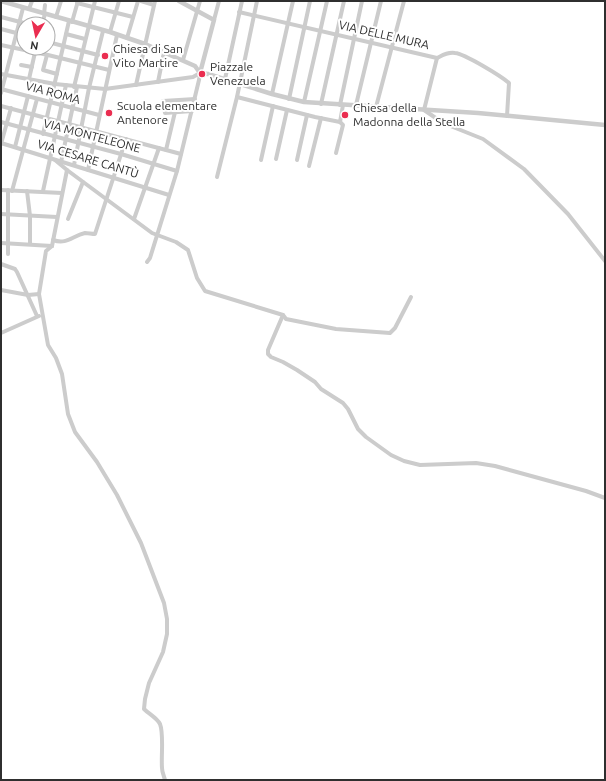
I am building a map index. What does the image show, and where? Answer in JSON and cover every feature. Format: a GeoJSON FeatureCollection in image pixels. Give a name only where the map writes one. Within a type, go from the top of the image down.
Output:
{"type":"FeatureCollection","features":[{"type":"Feature","properties":{"kind":"street"},"geometry":{"type":"LineString","coordinates":[[1,1],[17,3],[23,8],[52,16]]}},
{"type":"Feature","properties":{"kind":"street"},"geometry":{"type":"LineString","coordinates":[[29,10],[32,1]]}},
{"type":"Feature","properties":{"kind":"street"},"geometry":{"type":"LineString","coordinates":[[61,1],[56,17],[110,32],[145,44],[196,66],[200,73]]}},
{"type":"Feature","properties":{"kind":"street"},"geometry":{"type":"LineString","coordinates":[[61,162],[73,108],[80,63],[95,1]]}},
{"type":"Feature","properties":{"kind":"street"},"geometry":{"type":"LineString","coordinates":[[110,32],[119,1]]}},
{"type":"Feature","properties":{"kind":"street"},"geometry":{"type":"LineString","coordinates":[[128,38],[138,1]]}},
{"type":"Feature","properties":{"kind":"street"},"geometry":{"type":"LineString","coordinates":[[136,85],[154,3],[141,1]]}},
{"type":"Feature","properties":{"kind":"street"},"geometry":{"type":"LineString","coordinates":[[179,1],[214,20]]}},
{"type":"Feature","properties":{"kind":"street"},"geometry":{"type":"LineString","coordinates":[[183,60],[200,1]]}},
{"type":"Feature","properties":{"kind":"street"},"geometry":{"type":"LineString","coordinates":[[147,262],[150,258],[177,171],[219,1]]}},
{"type":"Feature","properties":{"kind":"street"},"geometry":{"type":"LineString","coordinates":[[225,79],[242,1]]}},
{"type":"Feature","properties":{"kind":"street"},"geometry":{"type":"LineString","coordinates":[[217,177],[237,97],[257,1]]}},
{"type":"Feature","properties":{"kind":"street"},"geometry":{"type":"LineString","coordinates":[[272,94],[293,1]]}},
{"type":"Feature","properties":{"kind":"street"},"geometry":{"type":"LineString","coordinates":[[289,98],[310,1]]}},
{"type":"Feature","properties":{"kind":"street"},"geometry":{"type":"LineString","coordinates":[[304,102],[327,1]]}},
{"type":"Feature","properties":{"kind":"street"},"geometry":{"type":"LineString","coordinates":[[321,104],[344,1]]}},
{"type":"Feature","properties":{"kind":"street"},"geometry":{"type":"LineString","coordinates":[[336,153],[343,125],[340,122],[341,105],[362,1]]}},
{"type":"Feature","properties":{"kind":"street"},"geometry":{"type":"LineString","coordinates":[[356,105],[381,1]]}},
{"type":"Feature","properties":{"kind":"street"},"geometry":{"type":"LineString","coordinates":[[376,107],[404,1]]}},
{"type":"Feature","properties":{"kind":"street"},"geometry":{"type":"LineString","coordinates":[[43,134],[66,34],[77,2],[133,17]]}},
{"type":"Feature","properties":{"kind":"street"},"geometry":{"type":"LineString","coordinates":[[44,14],[46,5]]}},
{"type":"Feature","properties":{"kind":"street"},"geometry":{"type":"LineString","coordinates":[[21,16],[23,8]]}},
{"type":"Feature","properties":{"kind":"street","name":"VIA DELLE MURA"},"geometry":{"type":"LineString","coordinates":[[239,12],[437,58],[446,53],[455,53],[484,67],[509,83],[507,116]]}},
{"type":"Feature","properties":{"kind":"street"},"geometry":{"type":"LineString","coordinates":[[1,17],[16,21]]}},
{"type":"Feature","properties":{"kind":"street"},"geometry":{"type":"LineString","coordinates":[[1,29],[16,33]]}},
{"type":"Feature","properties":{"kind":"street"},"geometry":{"type":"LineString","coordinates":[[74,165],[89,88],[104,31]]}},
{"type":"Feature","properties":{"kind":"street"},"geometry":{"type":"LineString","coordinates":[[66,34],[86,39]]}},
{"type":"Feature","properties":{"kind":"street"},"geometry":{"type":"LineString","coordinates":[[88,170],[118,35]]}},
{"type":"Feature","properties":{"kind":"street"},"geometry":{"type":"LineString","coordinates":[[1,91],[3,75],[16,36]]}},
{"type":"Feature","properties":{"kind":"street"},"geometry":{"type":"LineString","coordinates":[[56,44],[98,55]]}},
{"type":"Feature","properties":{"kind":"street"},"geometry":{"type":"LineString","coordinates":[[1,45],[16,47]]}},
{"type":"Feature","properties":{"kind":"street"},"geometry":{"type":"LineString","coordinates":[[158,82],[164,52]]}},
{"type":"Feature","properties":{"kind":"street"},"geometry":{"type":"LineString","coordinates":[[28,89],[28,79],[35,56]]}},
{"type":"Feature","properties":{"kind":"street"},"geometry":{"type":"LineString","coordinates":[[47,56],[43,70],[57,74]]}},
{"type":"Feature","properties":{"kind":"street"},"geometry":{"type":"LineString","coordinates":[[52,56],[109,70]]}},
{"type":"Feature","properties":{"kind":"street"},"geometry":{"type":"LineString","coordinates":[[424,110],[437,58]]}},
{"type":"Feature","properties":{"kind":"street"},"geometry":{"type":"LineString","coordinates":[[22,66],[32,68]]}},
{"type":"Feature","properties":{"kind":"street"},"geometry":{"type":"LineString","coordinates":[[3,75],[76,87],[105,89],[193,77],[200,73],[304,102],[605,124]]}},
{"type":"Feature","properties":{"kind":"street"},"geometry":{"type":"LineString","coordinates":[[43,192],[49,158],[66,85]]}},
{"type":"Feature","properties":{"kind":"street","name":"VIA ROMA"},"geometry":{"type":"LineString","coordinates":[[1,91],[14,90],[37,99],[99,115]]}},
{"type":"Feature","properties":{"kind":"street"},"geometry":{"type":"LineString","coordinates":[[15,147],[28,96]]}},
{"type":"Feature","properties":{"kind":"street"},"geometry":{"type":"LineString","coordinates":[[237,97],[340,122]]}},
{"type":"Feature","properties":{"kind":"street"},"geometry":{"type":"LineString","coordinates":[[8,254],[8,215],[10,190],[24,150],[37,99]]}},
{"type":"Feature","properties":{"kind":"street"},"geometry":{"type":"LineString","coordinates":[[192,111],[165,113],[163,101],[195,99]]}},
{"type":"Feature","properties":{"kind":"street"},"geometry":{"type":"LineString","coordinates":[[1,106],[181,154]]}},
{"type":"Feature","properties":{"kind":"street"},"geometry":{"type":"LineString","coordinates":[[261,160],[274,106]]}},
{"type":"Feature","properties":{"kind":"street"},"geometry":{"type":"LineString","coordinates":[[1,144],[11,108]]}},
{"type":"Feature","properties":{"kind":"street"},"geometry":{"type":"LineString","coordinates":[[276,160],[287,110]]}},
{"type":"Feature","properties":{"kind":"street"},"geometry":{"type":"LineString","coordinates":[[424,110],[443,122],[483,139],[524,169],[568,214],[605,261]]}},
{"type":"Feature","properties":{"kind":"street"},"geometry":{"type":"LineString","coordinates":[[166,150],[175,112]]}},
{"type":"Feature","properties":{"kind":"street"},"geometry":{"type":"LineString","coordinates":[[297,160],[307,115]]}},
{"type":"Feature","properties":{"kind":"street"},"geometry":{"type":"LineString","coordinates":[[309,166],[321,118]]}},
{"type":"Feature","properties":{"kind":"street","name":"VIA MONTELEONE"},"geometry":{"type":"LineString","coordinates":[[1,122],[121,154],[177,171]]}},
{"type":"Feature","properties":{"kind":"street"},"geometry":{"type":"LineString","coordinates":[[53,240],[59,242],[86,233],[95,234],[126,139]]}},
{"type":"Feature","properties":{"kind":"street","name":"VIA CESARE CANTÙ"},"geometry":{"type":"LineString","coordinates":[[1,144],[169,195]]}},
{"type":"Feature","properties":{"kind":"street"},"geometry":{"type":"LineString","coordinates":[[134,219],[159,148]]}},
{"type":"Feature","properties":{"kind":"street"},"geometry":{"type":"LineString","coordinates":[[56,160],[83,182],[157,235],[176,242],[188,250],[197,278],[205,291],[283,315],[286,319],[336,329],[390,333],[395,328],[411,297]]}},
{"type":"Feature","properties":{"kind":"street"},"geometry":{"type":"LineString","coordinates":[[67,170],[52,246],[46,251],[39,294],[42,314],[48,345],[56,358],[62,374],[68,414],[75,432],[97,462],[117,495],[141,543],[164,603],[167,619],[163,652],[149,684],[144,709],[156,718],[160,724],[163,753],[162,768],[165,780]]}},
{"type":"Feature","properties":{"kind":"street"},"geometry":{"type":"LineString","coordinates":[[68,219],[83,182]]}},
{"type":"Feature","properties":{"kind":"street"},"geometry":{"type":"LineString","coordinates":[[1,190],[62,193]]}},
{"type":"Feature","properties":{"kind":"street"},"geometry":{"type":"LineString","coordinates":[[27,191],[30,216],[30,244]]}},
{"type":"Feature","properties":{"kind":"street"},"geometry":{"type":"LineString","coordinates":[[1,214],[57,217]]}},
{"type":"Feature","properties":{"kind":"street"},"geometry":{"type":"LineString","coordinates":[[1,243],[52,246]]}},
{"type":"Feature","properties":{"kind":"street"},"geometry":{"type":"LineString","coordinates":[[1,264],[15,269],[37,316]]}},
{"type":"Feature","properties":{"kind":"street"},"geometry":{"type":"LineString","coordinates":[[1,290],[39,294]]}},
{"type":"Feature","properties":{"kind":"street"},"geometry":{"type":"LineString","coordinates":[[1,334],[42,314]]}},
{"type":"Feature","properties":{"kind":"street"},"geometry":{"type":"LineString","coordinates":[[283,315],[268,350],[268,354],[271,357],[298,370],[315,382],[321,389],[343,403],[348,409],[358,429],[391,456],[420,465],[476,463],[495,466],[586,491],[605,498]]}},
{"type":"Feature","properties":{"kind":"place","name":"Chiesa di San Vito Martire"},"geometry":{"type":"Point","coordinates":[105,56]}},
{"type":"Feature","properties":{"kind":"place","name":"Piazzale Venezuela"},"geometry":{"type":"Point","coordinates":[202,74]}},
{"type":"Feature","properties":{"kind":"place","name":"Scuola elementare Antenore"},"geometry":{"type":"Point","coordinates":[109,113]}},
{"type":"Feature","properties":{"kind":"place","name":"Chiesa della Madonna della Stella"},"geometry":{"type":"Point","coordinates":[345,115]}}]}
